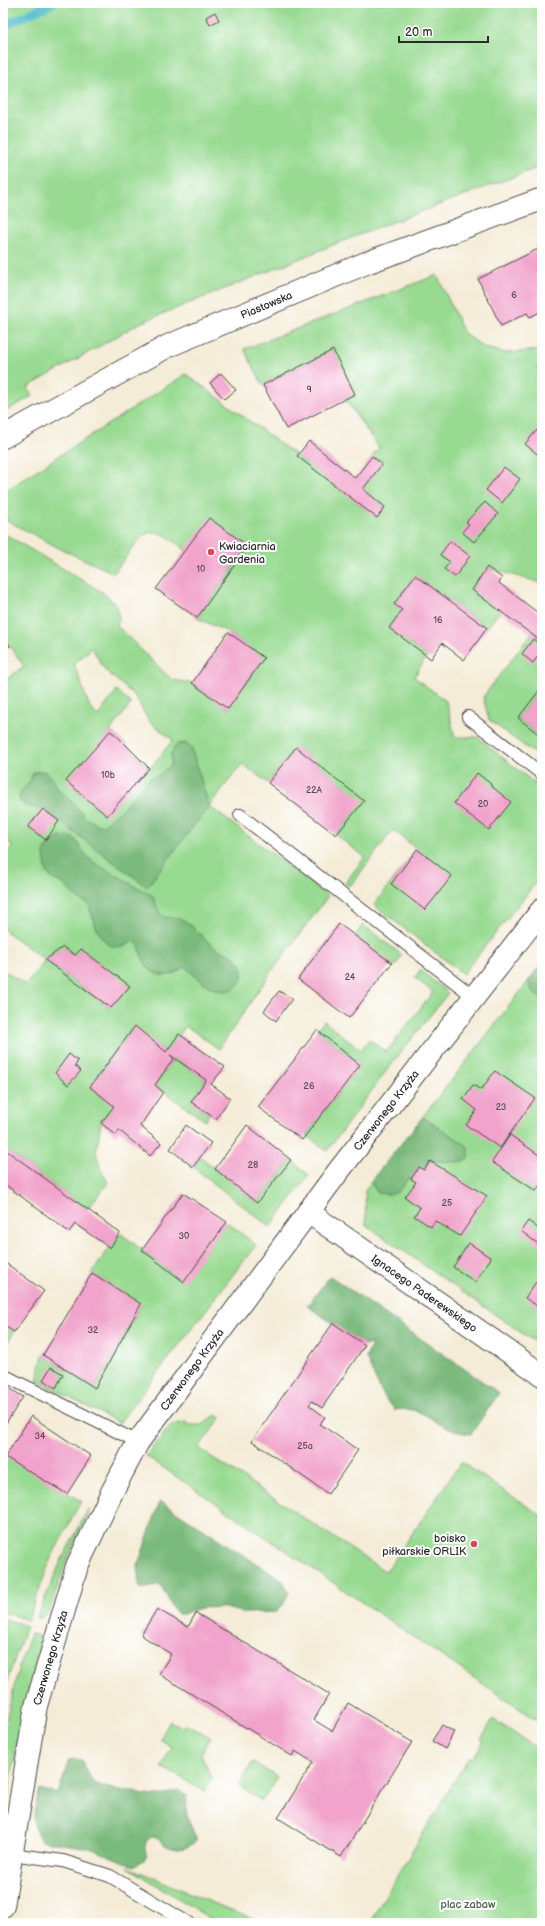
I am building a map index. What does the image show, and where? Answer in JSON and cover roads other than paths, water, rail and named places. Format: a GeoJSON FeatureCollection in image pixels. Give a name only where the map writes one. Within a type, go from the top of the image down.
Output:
{"type":"FeatureCollection","features":[{"type":"Feature","properties":{"kind":"street","name":"Piastowska"},"geometry":{"type":"LineString","coordinates":[[3,436],[168,346],[366,263],[542,199]]}},
{"type":"Feature","properties":{"kind":"street","name":"Czerwonego Krzyża"},"geometry":{"type":"LineString","coordinates":[[3,1906],[36,1706],[77,1566],[113,1490],[138,1442],[341,1167],[542,910]]}},
{"type":"Feature","properties":{"kind":"street","name":"Ignacego Paderewskiego"},"geometry":{"type":"LineString","coordinates":[[308,1212],[542,1375]]}},
{"type":"Feature","properties":{"kind":"lane"},"geometry":{"type":"LineString","coordinates":[[468,717],[542,774]]}},
{"type":"Feature","properties":{"kind":"lane"},"geometry":{"type":"LineString","coordinates":[[240,815],[474,997]]}},
{"type":"Feature","properties":{"kind":"lane"},"geometry":{"type":"LineString","coordinates":[[3,1374],[138,1442]]}},
{"type":"Feature","properties":{"kind":"lane"},"geometry":{"type":"LineString","coordinates":[[11,1854],[63,1861],[110,1876],[188,1923]]}},
{"type":"Feature","properties":{"kind":"waterway"},"geometry":{"type":"LineString","coordinates":[[3,26],[53,3]]}},
{"type":"Feature","properties":{"kind":"place","name":"Kwiaciarnia Gardenia"},"geometry":{"type":"Point","coordinates":[211,552]}},
{"type":"Feature","properties":{"kind":"place","name":"boisko piłkarskie ORLIK"},"geometry":{"type":"Point","coordinates":[474,1544]}},
{"type":"Feature","properties":{"kind":"park label","name":"plac zabaw"},"geometry":{"type":"Point","coordinates":[468,1904]}}]}
